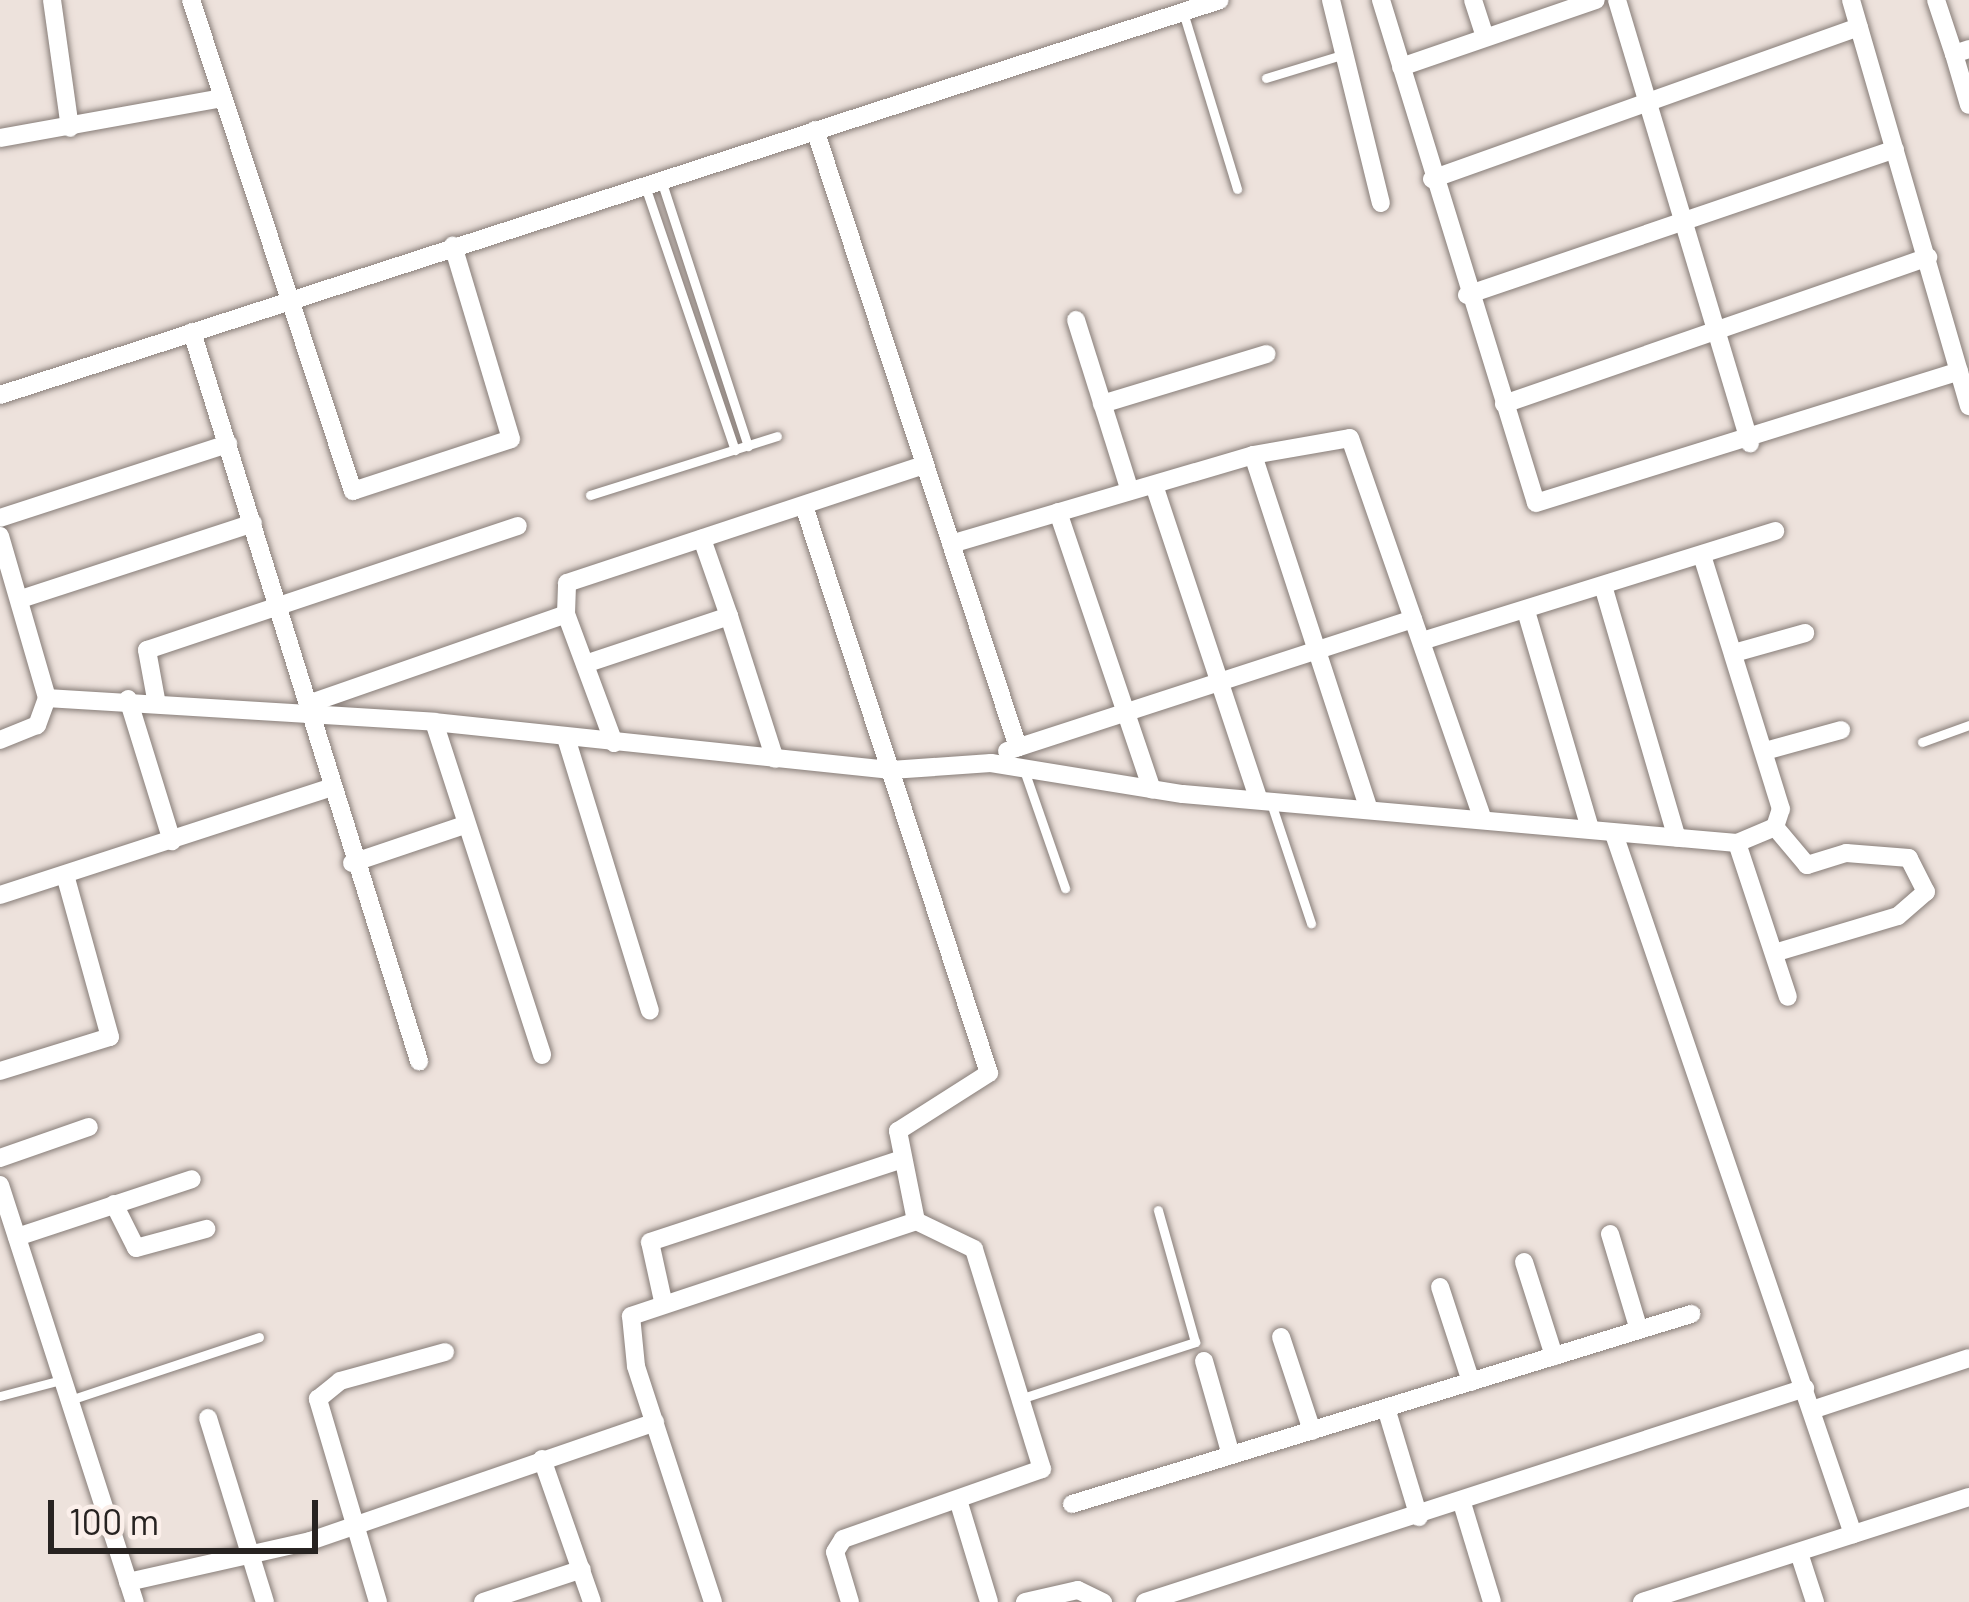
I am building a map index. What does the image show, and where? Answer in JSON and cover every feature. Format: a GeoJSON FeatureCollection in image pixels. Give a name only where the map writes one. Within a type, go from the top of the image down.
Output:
{"type":"FeatureCollection","features":[{"type":"Feature","properties":{"kind":"street"},"geometry":{"type":"LineString","coordinates":[[52,0],[70,128]]}},
{"type":"Feature","properties":{"kind":"street"},"geometry":{"type":"LineString","coordinates":[[190,0],[216,99],[291,299],[348,485],[371,490],[511,439],[453,246]]}},
{"type":"Feature","properties":{"kind":"street"},"geometry":{"type":"LineString","coordinates":[[0,395],[1220,0]]}},
{"type":"Feature","properties":{"kind":"street"},"geometry":{"type":"LineString","coordinates":[[1331,0],[1381,203]]}},
{"type":"Feature","properties":{"kind":"street"},"geometry":{"type":"LineString","coordinates":[[1381,0],[1467,295],[1542,507],[1750,443],[1959,371]]}},
{"type":"Feature","properties":{"kind":"street"},"geometry":{"type":"LineString","coordinates":[[1473,0],[1485,37]]}},
{"type":"Feature","properties":{"kind":"street"},"geometry":{"type":"LineString","coordinates":[[1401,67],[1596,0]]}},
{"type":"Feature","properties":{"kind":"street"},"geometry":{"type":"LineString","coordinates":[[1617,0],[1750,443]]}},
{"type":"Feature","properties":{"kind":"street"},"geometry":{"type":"LineString","coordinates":[[1851,0],[1969,406]]}},
{"type":"Feature","properties":{"kind":"street"},"geometry":{"type":"LineString","coordinates":[[1936,0],[1961,52],[1969,104]]}},
{"type":"Feature","properties":{"kind":"street"},"geometry":{"type":"LineString","coordinates":[[1432,179],[1859,27]]}},
{"type":"Feature","properties":{"kind":"street"},"geometry":{"type":"LineString","coordinates":[[0,138],[216,99]]}},
{"type":"Feature","properties":{"kind":"street"},"geometry":{"type":"LineString","coordinates":[[814,130],[1018,747]]}},
{"type":"Feature","properties":{"kind":"street"},"geometry":{"type":"LineString","coordinates":[[1467,295],[1682,226],[1895,148]]}},
{"type":"Feature","properties":{"kind":"street"},"geometry":{"type":"LineString","coordinates":[[1504,404],[1717,338],[1928,257]]}},
{"type":"Feature","properties":{"kind":"street"},"geometry":{"type":"LineString","coordinates":[[1076,320],[1130,491]]}},
{"type":"Feature","properties":{"kind":"street"},"geometry":{"type":"LineString","coordinates":[[192,332],[352,863],[419,1060]]}},
{"type":"Feature","properties":{"kind":"street"},"geometry":{"type":"LineString","coordinates":[[1102,404],[1268,354]]}},
{"type":"Feature","properties":{"kind":"street"},"geometry":{"type":"LineString","coordinates":[[951,544],[1253,455],[1350,438],[1483,820]]}},
{"type":"Feature","properties":{"kind":"street"},"geometry":{"type":"LineString","coordinates":[[0,518],[228,444]]}},
{"type":"Feature","properties":{"kind":"street"},"geometry":{"type":"LineString","coordinates":[[1253,455],[1369,810]]}},
{"type":"Feature","properties":{"kind":"street"},"geometry":{"type":"LineString","coordinates":[[614,743],[566,614],[567,583],[924,465]]}},
{"type":"Feature","properties":{"kind":"street"},"geometry":{"type":"LineString","coordinates":[[1154,484],[1264,799]]}},
{"type":"Feature","properties":{"kind":"street"},"geometry":{"type":"LineString","coordinates":[[804,506],[989,1073],[904,1124],[903,1160],[916,1221]]}},
{"type":"Feature","properties":{"kind":"street"},"geometry":{"type":"LineString","coordinates":[[1058,512],[1152,790]]}},
{"type":"Feature","properties":{"kind":"street"},"geometry":{"type":"LineString","coordinates":[[21,599],[253,523]]}},
{"type":"Feature","properties":{"kind":"street"},"geometry":{"type":"LineString","coordinates":[[156,699],[148,650],[518,526]]}},
{"type":"Feature","properties":{"kind":"street"},"geometry":{"type":"LineString","coordinates":[[1422,641],[1703,559],[1775,531]]}},
{"type":"Feature","properties":{"kind":"street"},"geometry":{"type":"LineString","coordinates":[[0,536],[47,698],[37,725],[0,740]]}},
{"type":"Feature","properties":{"kind":"street"},"geometry":{"type":"LineString","coordinates":[[702,539],[775,759]]}},
{"type":"Feature","properties":{"kind":"street"},"geometry":{"type":"LineString","coordinates":[[47,698],[309,709],[567,741],[890,770],[975,764],[1152,790],[1737,843],[1775,826],[1781,808],[1703,559]]}},
{"type":"Feature","properties":{"kind":"street"},"geometry":{"type":"LineString","coordinates":[[1604,589],[1677,838]]}},
{"type":"Feature","properties":{"kind":"street"},"geometry":{"type":"LineString","coordinates":[[1526,611],[1590,829]]}},
{"type":"Feature","properties":{"kind":"street"},"geometry":{"type":"LineString","coordinates":[[309,709],[566,614]]}},
{"type":"Feature","properties":{"kind":"street"},"geometry":{"type":"LineString","coordinates":[[585,664],[730,616]]}},
{"type":"Feature","properties":{"kind":"street"},"geometry":{"type":"LineString","coordinates":[[975,764],[1413,619]]}},
{"type":"Feature","properties":{"kind":"street"},"geometry":{"type":"LineString","coordinates":[[1734,653],[1805,633]]}},
{"type":"Feature","properties":{"kind":"street"},"geometry":{"type":"LineString","coordinates":[[128,699],[172,841]]}},
{"type":"Feature","properties":{"kind":"street"},"geometry":{"type":"LineString","coordinates":[[434,722],[542,1055]]}},
{"type":"Feature","properties":{"kind":"street"},"geometry":{"type":"LineString","coordinates":[[1765,751],[1841,730]]}},
{"type":"Feature","properties":{"kind":"street"},"geometry":{"type":"LineString","coordinates":[[567,741],[650,1010]]}},
{"type":"Feature","properties":{"kind":"street"},"geometry":{"type":"LineString","coordinates":[[0,895],[329,788]]}},
{"type":"Feature","properties":{"kind":"street"},"geometry":{"type":"LineString","coordinates":[[352,863],[464,825]]}},
{"type":"Feature","properties":{"kind":"street"},"geometry":{"type":"LineString","coordinates":[[1774,953],[1898,916],[1926,892],[1909,858],[1846,853],[1807,865],[1775,826]]}},
{"type":"Feature","properties":{"kind":"street"},"geometry":{"type":"LineString","coordinates":[[1614,834],[1853,1534]]}},
{"type":"Feature","properties":{"kind":"street"},"geometry":{"type":"LineString","coordinates":[[1737,843],[1788,998]]}},
{"type":"Feature","properties":{"kind":"street"},"geometry":{"type":"LineString","coordinates":[[0,1071],[110,1037],[65,875]]}},
{"type":"Feature","properties":{"kind":"street"},"geometry":{"type":"LineString","coordinates":[[0,1158],[88,1127]]}},
{"type":"Feature","properties":{"kind":"street"},"geometry":{"type":"LineString","coordinates":[[663,1301],[650,1242],[903,1160]]}},
{"type":"Feature","properties":{"kind":"street"},"geometry":{"type":"LineString","coordinates":[[17,1237],[192,1179]]}},
{"type":"Feature","properties":{"kind":"street"},"geometry":{"type":"LineString","coordinates":[[0,1185],[73,1399],[134,1602]]}},
{"type":"Feature","properties":{"kind":"street"},"geometry":{"type":"LineString","coordinates":[[115,1204],[136,1248],[206,1229]]}},
{"type":"Feature","properties":{"kind":"street"},"geometry":{"type":"LineString","coordinates":[[713,1602],[629,1325],[663,1301],[916,1221],[974,1249],[1026,1397],[1041,1474],[836,1545],[850,1602]]}},
{"type":"Feature","properties":{"kind":"street"},"geometry":{"type":"LineString","coordinates":[[1610,1234],[1639,1330]]}},
{"type":"Feature","properties":{"kind":"street"},"geometry":{"type":"LineString","coordinates":[[1525,1262],[1554,1356]]}},
{"type":"Feature","properties":{"kind":"street"},"geometry":{"type":"LineString","coordinates":[[1440,1287],[1471,1382]]}},
{"type":"Feature","properties":{"kind":"street"},"geometry":{"type":"LineString","coordinates":[[1072,1504],[1691,1314]]}},
{"type":"Feature","properties":{"kind":"street"},"geometry":{"type":"LineString","coordinates":[[1281,1337],[1312,1431]]}},
{"type":"Feature","properties":{"kind":"street"},"geometry":{"type":"LineString","coordinates":[[378,1602],[320,1393],[445,1352]]}},
{"type":"Feature","properties":{"kind":"street"},"geometry":{"type":"LineString","coordinates":[[1812,1410],[1969,1358]]}},
{"type":"Feature","properties":{"kind":"street"},"geometry":{"type":"LineString","coordinates":[[1204,1361],[1232,1455]]}},
{"type":"Feature","properties":{"kind":"street"},"geometry":{"type":"LineString","coordinates":[[1145,1602],[1419,1517],[1805,1388]]}},
{"type":"Feature","properties":{"kind":"street"},"geometry":{"type":"LineString","coordinates":[[1386,1408],[1419,1517]]}},
{"type":"Feature","properties":{"kind":"street"},"geometry":{"type":"LineString","coordinates":[[208,1418],[265,1602]]}},
{"type":"Feature","properties":{"kind":"street"},"geometry":{"type":"LineString","coordinates":[[128,1582],[353,1523],[655,1422]]}},
{"type":"Feature","properties":{"kind":"street"},"geometry":{"type":"LineString","coordinates":[[542,1459],[592,1602]]}},
{"type":"Feature","properties":{"kind":"street"},"geometry":{"type":"LineString","coordinates":[[1654,1600],[1969,1497]]}},
{"type":"Feature","properties":{"kind":"street"},"geometry":{"type":"LineString","coordinates":[[959,1503],[989,1602]]}},
{"type":"Feature","properties":{"kind":"street"},"geometry":{"type":"LineString","coordinates":[[1462,1503],[1492,1602]]}},
{"type":"Feature","properties":{"kind":"street"},"geometry":{"type":"LineString","coordinates":[[1799,1552],[1815,1602]]}},
{"type":"Feature","properties":{"kind":"street"},"geometry":{"type":"LineString","coordinates":[[483,1602],[582,1568]]}},
{"type":"Feature","properties":{"kind":"street"},"geometry":{"type":"LineString","coordinates":[[1025,1602],[1078,1590],[1103,1602]]}},
{"type":"Feature","properties":{"kind":"lane"},"geometry":{"type":"LineString","coordinates":[[1183,12],[1238,189]]}},
{"type":"Feature","properties":{"kind":"lane"},"geometry":{"type":"LineString","coordinates":[[1266,78],[1346,54]]}},
{"type":"Feature","properties":{"kind":"lane"},"geometry":{"type":"LineString","coordinates":[[653,183],[748,446]]}},
{"type":"Feature","properties":{"kind":"lane"},"geometry":{"type":"LineString","coordinates":[[653,183],[735,450]]}},
{"type":"Feature","properties":{"kind":"lane"},"geometry":{"type":"LineString","coordinates":[[590,495],[777,436]]}},
{"type":"Feature","properties":{"kind":"lane"},"geometry":{"type":"LineString","coordinates":[[1922,742],[1969,725]]}},
{"type":"Feature","properties":{"kind":"lane"},"geometry":{"type":"LineString","coordinates":[[1025,773],[1065,888]]}},
{"type":"Feature","properties":{"kind":"lane"},"geometry":{"type":"LineString","coordinates":[[1264,799],[1311,923]]}},
{"type":"Feature","properties":{"kind":"lane"},"geometry":{"type":"LineString","coordinates":[[1026,1397],[1195,1342],[1158,1210]]}},
{"type":"Feature","properties":{"kind":"lane"},"geometry":{"type":"LineString","coordinates":[[73,1399],[259,1337]]}},
{"type":"Feature","properties":{"kind":"lane"},"geometry":{"type":"LineString","coordinates":[[0,1396],[66,1379]]}}]}
